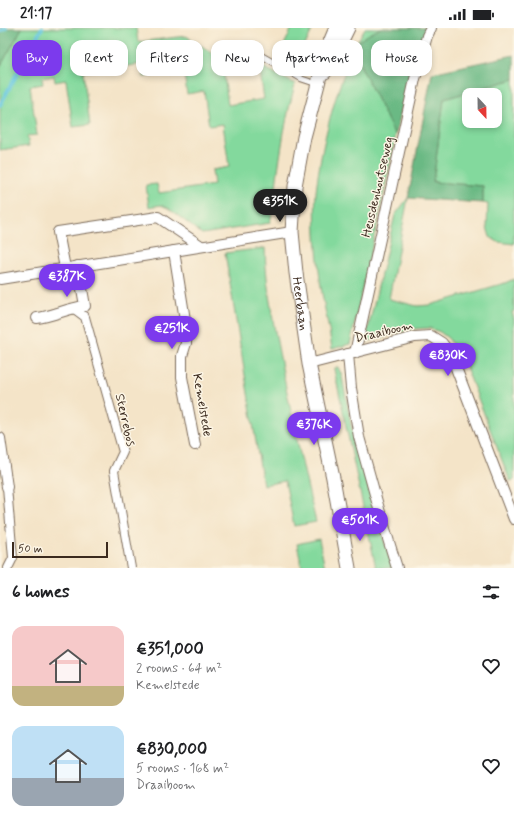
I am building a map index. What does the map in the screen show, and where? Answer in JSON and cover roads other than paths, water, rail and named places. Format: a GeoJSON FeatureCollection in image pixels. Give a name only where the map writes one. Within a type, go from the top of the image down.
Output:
{"type":"FeatureCollection","features":[{"type":"Feature","properties":{"kind":"street","name":"Heerbaan"},"geometry":{"type":"LineString","coordinates":[[336,28],[325,54],[304,137],[295,186],[292,232],[296,273],[309,364],[342,523],[353,568]]}},
{"type":"Feature","properties":{"kind":"street","name":"Heerbaan"},"geometry":{"type":"LineString","coordinates":[[318,84],[333,59],[348,28]]}},
{"type":"Feature","properties":{"kind":"street","name":"Heusdenhoutseweg"},"geometry":{"type":"LineString","coordinates":[[397,568],[359,437],[351,388],[352,354],[361,322],[413,86],[430,28]]}},
{"type":"Feature","properties":{"kind":"street"},"geometry":{"type":"LineString","coordinates":[[65,268],[58,232],[158,217],[201,246]]}},
{"type":"Feature","properties":{"kind":"street"},"geometry":{"type":"LineString","coordinates":[[0,279],[292,232]]}},
{"type":"Feature","properties":{"kind":"street","name":"Kemelstede"},"geometry":{"type":"LineString","coordinates":[[174,251],[185,320],[186,343],[182,356],[182,377],[195,445]]}},
{"type":"Feature","properties":{"kind":"street"},"geometry":{"type":"LineString","coordinates":[[37,318],[85,306],[78,266]]}},
{"type":"Feature","properties":{"kind":"street","name":"Sterrebos"},"geometry":{"type":"LineString","coordinates":[[74,308],[86,317],[122,452],[114,471],[130,568]]}},
{"type":"Feature","properties":{"kind":"street","name":"Draaiboom"},"geometry":{"type":"LineString","coordinates":[[309,364],[415,337],[432,336],[442,343],[451,355],[514,519]]}},
{"type":"Feature","properties":{"kind":"street"},"geometry":{"type":"LineString","coordinates":[[0,438],[7,488],[13,558],[8,568]]}},
{"type":"Feature","properties":{"kind":"street","name":"Heerbaan"},"geometry":{"type":"LineString","coordinates":[[342,523],[349,568]]}},
{"type":"Feature","properties":{"kind":"lane"},"geometry":{"type":"LineString","coordinates":[[264,56],[302,79],[318,84]]}},
{"type":"Feature","properties":{"kind":"waterway"},"geometry":{"type":"LineString","coordinates":[[0,31],[6,28]]}},
{"type":"Feature","properties":{"kind":"waterway"},"geometry":{"type":"LineString","coordinates":[[0,105],[42,28]]}}]}
